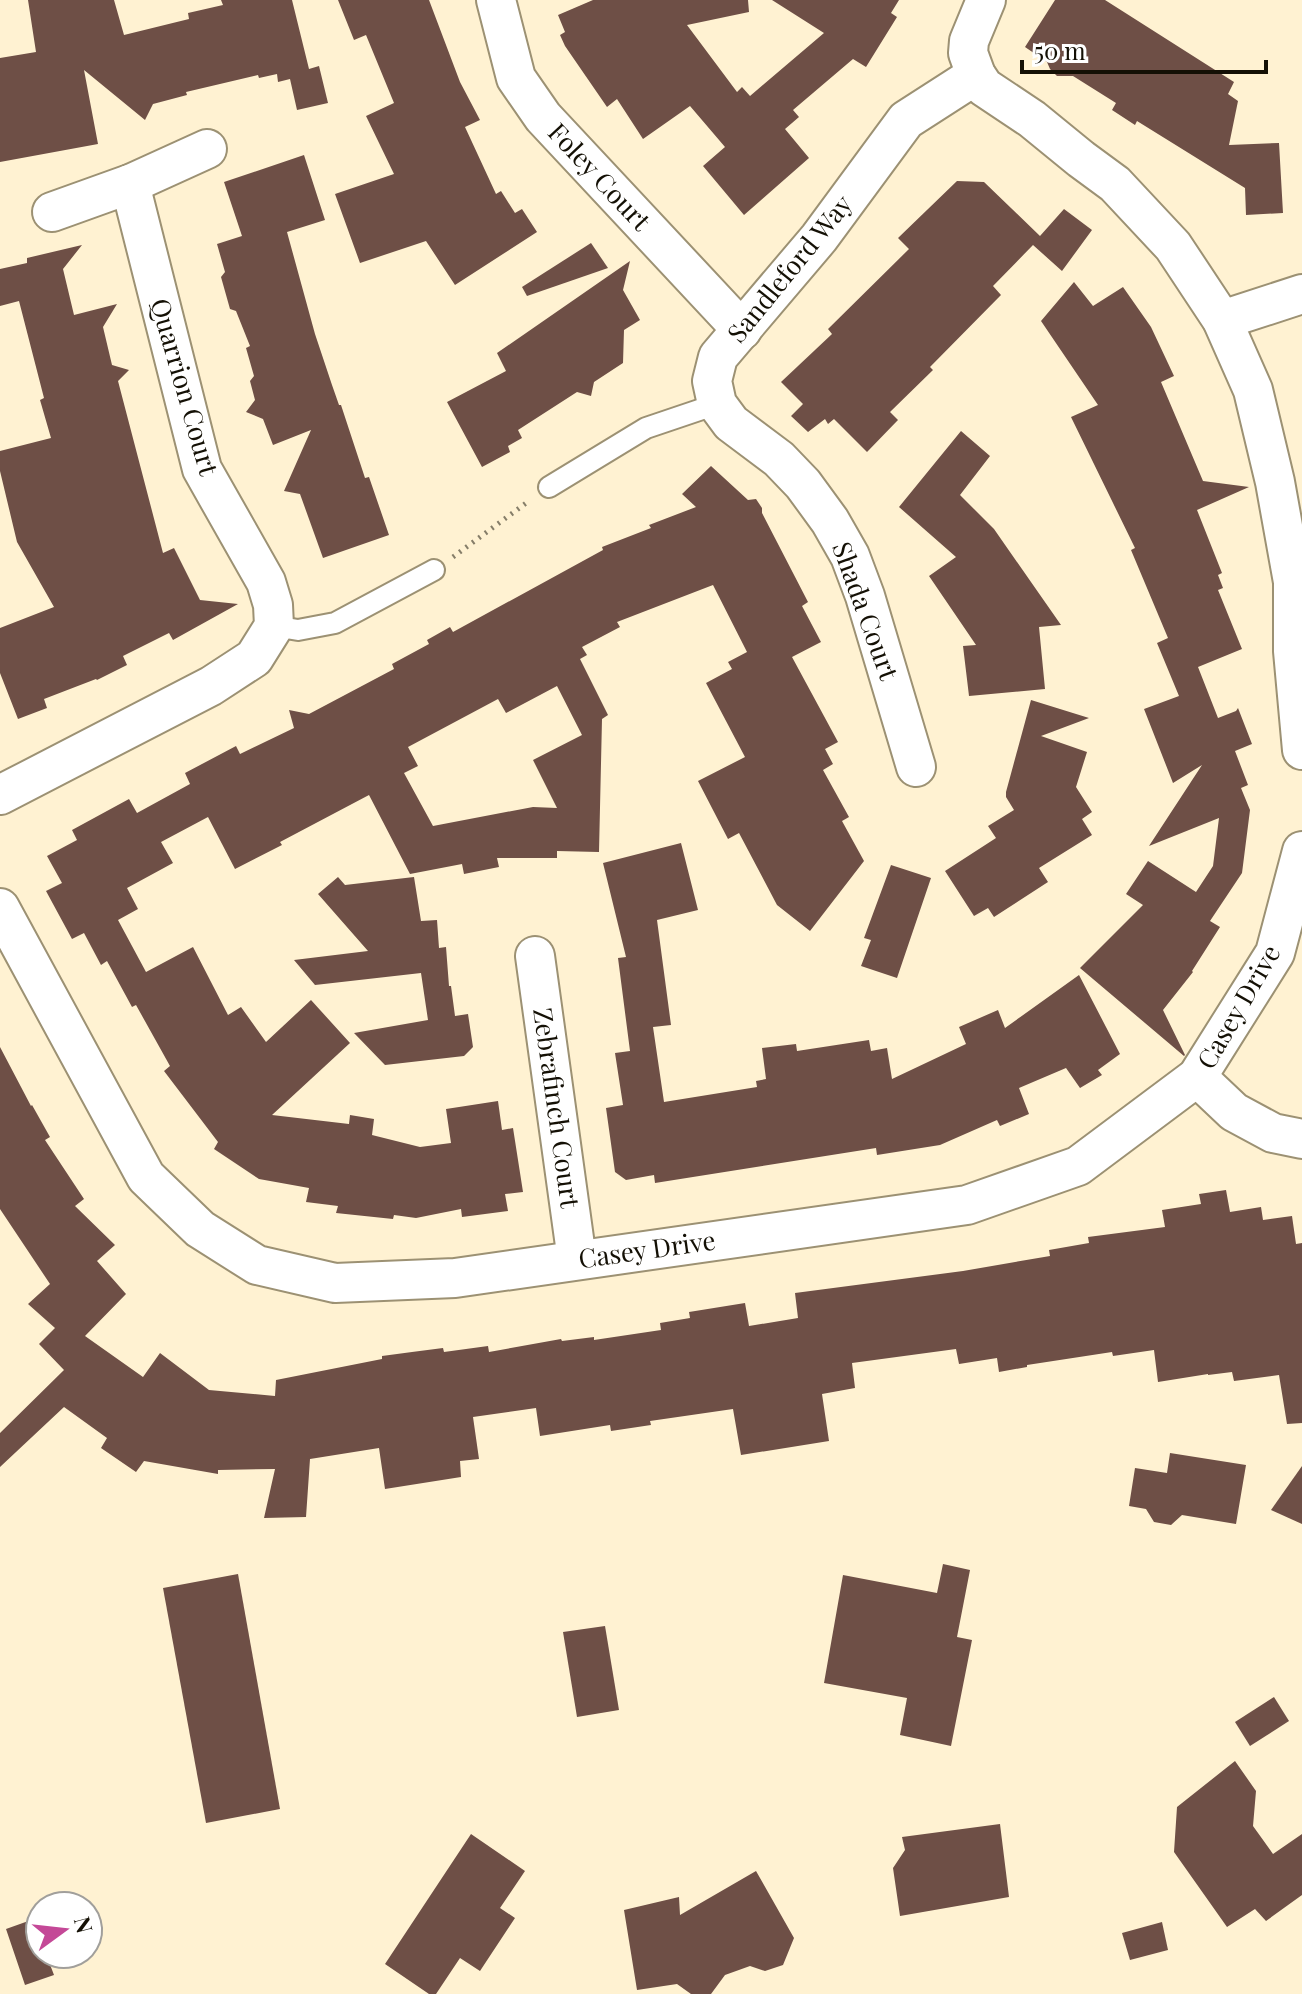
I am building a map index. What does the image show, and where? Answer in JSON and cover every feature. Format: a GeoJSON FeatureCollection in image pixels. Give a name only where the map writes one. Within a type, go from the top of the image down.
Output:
{"type":"FeatureCollection","features":[{"type":"Feature","properties":{"kind":"street","name":"Foley Court"},"geometry":{"type":"LineString","coordinates":[[496,0],[516,78],[543,117],[742,330]]}},
{"type":"Feature","properties":{"kind":"street"},"geometry":{"type":"LineString","coordinates":[[970,0],[953,27],[952,64],[968,80],[1032,119],[1115,184],[1173,246],[1222,320],[1253,390],[1275,482],[1293,582],[1293,651],[1301,733]]}},
{"type":"Feature","properties":{"kind":"street"},"geometry":{"type":"LineString","coordinates":[[968,80],[969,41],[986,0]]}},
{"type":"Feature","properties":{"kind":"street","name":"Sandleford Way"},"geometry":{"type":"LineString","coordinates":[[717,404],[712,381],[718,357],[819,238],[906,120],[968,80]]}},
{"type":"Feature","properties":{"kind":"street"},"geometry":{"type":"LineString","coordinates":[[52,212],[130,184],[207,149]]}},
{"type":"Feature","properties":{"kind":"street","name":"Quarrion Court"},"geometry":{"type":"LineString","coordinates":[[130,184],[202,469],[266,582],[273,605],[274,626]]}},
{"type":"Feature","properties":{"kind":"street"},"geometry":{"type":"LineString","coordinates":[[1222,320],[1302,294]]}},
{"type":"Feature","properties":{"kind":"street","name":"Shada Court"},"geometry":{"type":"LineString","coordinates":[[717,404],[731,423],[779,459],[803,484],[850,556],[916,767]]}},
{"type":"Feature","properties":{"kind":"street"},"geometry":{"type":"LineString","coordinates":[[0,795],[211,686],[254,658],[274,626]]}},
{"type":"Feature","properties":{"kind":"street","name":"Casey Drive"},"geometry":{"type":"LineString","coordinates":[[0,908],[146,1177],[200,1229],[257,1265],[335,1283],[455,1278],[967,1205],[1078,1166],[1197,1077],[1275,953],[1302,851]]}},
{"type":"Feature","properties":{"kind":"street","name":"Zebrafinch Court"},"geometry":{"type":"LineString","coordinates":[[535,956],[577,1260]]}},
{"type":"Feature","properties":{"kind":"street"},"geometry":{"type":"LineString","coordinates":[[1197,1077],[1234,1112],[1273,1133],[1302,1139]]}},
{"type":"Feature","properties":{"kind":"lane"},"geometry":{"type":"LineString","coordinates":[[549,487],[646,428],[717,404]]}},
{"type":"Feature","properties":{"kind":"lane"},"geometry":{"type":"LineString","coordinates":[[274,626],[298,630],[335,623],[434,570]]}},
{"type":"Feature","properties":{"kind":"path"},"geometry":{"type":"LineString","coordinates":[[434,570],[549,487]]}},
{"type":"Feature","properties":{"kind":"building"},"geometry":{"type":"Polygon","coordinates":[[[28,0],[114,0],[124,35],[189,19],[188,13],[223,5],[221,0],[292,0],[309,69],[319,66],[328,103],[297,110],[290,79],[278,82],[277,74],[259,78],[258,75],[186,92],[187,95],[153,104],[145,120],[84,70],[98,144],[0,162],[0,58],[36,52],[28,0]]]}},
{"type":"Feature","properties":{"kind":"building"},"geometry":{"type":"Polygon","coordinates":[[[338,0],[429,0],[460,82],[480,120],[465,127],[496,194],[501,191],[515,213],[522,209],[537,232],[455,285],[426,241],[360,263],[335,194],[394,174],[366,116],[394,103],[366,35],[354,40],[338,0]]]}},
{"type":"Feature","properties":{"kind":"building"},"geometry":{"type":"Polygon","coordinates":[[[593,0],[748,0],[749,12],[687,25],[737,92],[742,87],[750,96],[824,33],[772,0],[899,0],[891,13],[897,17],[866,67],[853,59],[793,110],[799,117],[785,129],[809,158],[744,215],[703,166],[725,147],[690,106],[643,139],[617,99],[607,107],[560,35],[565,32],[558,15],[593,0]]]}},
{"type":"Feature","properties":{"kind":"building"},"geometry":{"type":"Polygon","coordinates":[[[1055,0],[1105,0],[1234,82],[1228,94],[1238,101],[1229,145],[1279,143],[1283,213],[1246,215],[1245,188],[1137,121],[1135,125],[1112,110],[1116,103],[1073,76],[1057,76],[1047,62],[1025,47],[1055,0]]]}},
{"type":"Feature","properties":{"kind":"building"},"geometry":{"type":"Polygon","coordinates":[[[304,155],[325,220],[287,232],[332,385],[389,535],[323,558],[300,494],[284,491],[311,430],[273,445],[263,419],[246,412],[255,400],[250,381],[254,376],[246,348],[250,346],[236,311],[230,309],[221,277],[225,272],[217,244],[242,236],[224,182],[304,155]]]}},
{"type":"Feature","properties":{"kind":"building"},"geometry":{"type":"Polygon","coordinates":[[[957,181],[984,182],[1040,236],[1064,209],[1092,230],[1062,271],[1033,245],[993,286],[1001,295],[890,412],[898,420],[867,452],[834,419],[828,424],[825,419],[808,432],[791,416],[803,404],[781,382],[832,334],[828,329],[909,249],[898,238],[957,181]]]}},
{"type":"Feature","properties":{"kind":"building"},"geometry":{"type":"Polygon","coordinates":[[[591,243],[608,268],[527,296],[522,287],[591,243]]]}},
{"type":"Feature","properties":{"kind":"building"},"geometry":{"type":"Polygon","coordinates":[[[82,245],[63,269],[74,315],[117,304],[103,327],[112,365],[129,370],[118,381],[163,553],[174,548],[200,600],[238,604],[173,640],[169,633],[123,656],[127,665],[97,680],[44,699],[47,708],[18,719],[0,673],[0,628],[54,607],[17,542],[0,471],[0,451],[51,438],[19,301],[0,306],[0,269],[27,263],[27,258],[82,245]]]}},
{"type":"Feature","properties":{"kind":"building"},"geometry":{"type":"Polygon","coordinates":[[[630,261],[623,290],[640,320],[624,330],[623,363],[594,382],[591,396],[577,392],[518,430],[522,438],[508,446],[510,452],[482,467],[447,402],[506,371],[497,353],[630,261]]]}},
{"type":"Feature","properties":{"kind":"building"},"geometry":{"type":"Polygon","coordinates":[[[1074,282],[1093,306],[1123,287],[1151,327],[1174,376],[1161,382],[1203,481],[1249,487],[1197,510],[1222,573],[1218,575],[1223,588],[1218,590],[1242,649],[1198,667],[1218,718],[1238,708],[1252,744],[1235,751],[1248,785],[1241,788],[1250,810],[1242,873],[1210,921],[1220,927],[1193,972],[1163,1010],[1184,1056],[1080,968],[1143,905],[1126,894],[1148,861],[1196,892],[1213,866],[1219,818],[1149,846],[1202,765],[1173,783],[1144,709],[1179,696],[1157,643],[1168,638],[1131,550],[1135,548],[1071,417],[1098,405],[1041,321],[1074,282]]]}},
{"type":"Feature","properties":{"kind":"building"},"geometry":{"type":"Polygon","coordinates":[[[961,431],[990,456],[960,495],[994,529],[1061,625],[1039,627],[1045,689],[969,696],[963,646],[976,645],[929,576],[956,557],[899,507],[961,431]]]}},
{"type":"Feature","properties":{"kind":"building"},"geometry":{"type":"Polygon","coordinates":[[[711,466],[748,500],[756,499],[762,508],[808,602],[802,606],[821,642],[792,657],[838,742],[825,749],[833,764],[823,770],[849,817],[842,821],[864,861],[810,931],[777,905],[739,833],[728,839],[698,781],[745,757],[706,683],[732,669],[728,662],[747,652],[713,585],[617,622],[620,627],[582,647],[587,655],[580,659],[608,715],[602,719],[599,852],[557,851],[557,858],[497,858],[499,867],[464,874],[462,864],[410,874],[369,795],[235,869],[208,817],[161,842],[173,863],[127,888],[138,909],[118,920],[146,972],[193,947],[228,1015],[241,1007],[266,1042],[311,1000],[350,1043],[272,1115],[349,1124],[350,1115],[374,1119],[372,1135],[420,1147],[451,1143],[446,1109],[498,1101],[502,1130],[513,1128],[523,1192],[505,1194],[508,1211],[462,1217],[461,1209],[416,1218],[394,1215],[393,1219],[336,1213],[338,1206],[306,1202],[309,1188],[259,1179],[214,1149],[218,1142],[164,1071],[170,1066],[107,961],[101,965],[84,933],[72,939],[46,891],[62,883],[47,856],[77,840],[72,830],[129,799],[137,813],[190,784],[185,773],[236,746],[240,754],[294,728],[289,710],[309,714],[394,669],[392,664],[429,644],[427,640],[450,627],[453,632],[603,550],[602,547],[696,507],[682,494],[711,466]],[[557,686],[506,713],[498,699],[408,747],[418,766],[404,773],[433,826],[533,807],[557,808],[533,760],[582,735],[557,686]]]}},
{"type":"Feature","properties":{"kind":"building"},"geometry":{"type":"Polygon","coordinates":[[[1031,700],[1089,718],[1041,736],[1087,752],[1076,787],[1092,812],[1082,819],[1092,835],[1039,868],[1048,882],[994,917],[988,908],[974,916],[945,871],[996,838],[988,826],[1014,810],[1006,792],[1031,700]]]}},
{"type":"Feature","properties":{"kind":"building"},"geometry":{"type":"Polygon","coordinates":[[[681,843],[698,910],[657,920],[671,1025],[653,1027],[664,1102],[757,1087],[756,1081],[766,1079],[762,1048],[796,1044],[797,1051],[869,1040],[871,1051],[887,1048],[892,1079],[966,1044],[959,1027],[998,1010],[1005,1028],[1079,975],[1120,1054],[1098,1070],[1102,1075],[1080,1088],[1066,1068],[1019,1088],[1029,1114],[1000,1126],[997,1120],[940,1145],[877,1155],[876,1148],[655,1183],[654,1175],[626,1180],[615,1172],[606,1108],[623,1105],[615,1053],[630,1051],[618,958],[626,957],[603,863],[681,843]]]}},
{"type":"Feature","properties":{"kind":"building"},"geometry":{"type":"Polygon","coordinates":[[[891,865],[931,878],[897,978],[861,966],[871,940],[864,938],[891,865]]]}},
{"type":"Feature","properties":{"kind":"building"},"geometry":{"type":"Polygon","coordinates":[[[338,877],[345,885],[414,877],[421,921],[437,920],[439,948],[446,947],[455,1016],[468,1014],[473,1047],[464,1056],[385,1065],[354,1033],[428,1020],[421,973],[315,985],[294,960],[368,951],[318,894],[338,877]]]}},
{"type":"Feature","properties":{"kind":"building"},"geometry":{"type":"Polygon","coordinates":[[[0,1047],[50,1137],[45,1140],[84,1199],[75,1206],[115,1245],[97,1261],[126,1294],[85,1336],[143,1377],[160,1353],[209,1390],[275,1396],[276,1380],[382,1359],[382,1356],[488,1346],[489,1352],[561,1339],[594,1337],[594,1340],[661,1330],[660,1323],[690,1318],[689,1312],[745,1303],[749,1326],[798,1318],[795,1293],[1050,1256],[1049,1250],[1089,1243],[1088,1237],[1165,1227],[1162,1210],[1201,1204],[1199,1194],[1226,1190],[1230,1212],[1261,1207],[1263,1220],[1292,1216],[1296,1244],[1302,1243],[1302,1423],[1287,1424],[1279,1375],[1234,1381],[1232,1372],[1158,1382],[1154,1350],[1113,1356],[1112,1352],[999,1372],[997,1358],[959,1364],[956,1349],[852,1363],[855,1388],[822,1394],[829,1441],[741,1455],[733,1409],[650,1421],[651,1425],[611,1431],[610,1425],[540,1436],[536,1408],[473,1417],[479,1459],[460,1461],[461,1477],[385,1489],[379,1448],[310,1459],[306,1517],[264,1518],[275,1469],[218,1470],[218,1474],[144,1461],[136,1472],[101,1448],[107,1438],[64,1407],[0,1467],[0,1433],[64,1370],[39,1344],[55,1328],[28,1304],[50,1284],[0,1209],[0,1047]]]}},
{"type":"Feature","properties":{"kind":"building"},"geometry":{"type":"Polygon","coordinates":[[[1170,1453],[1246,1465],[1236,1524],[1182,1515],[1171,1525],[1154,1522],[1146,1509],[1129,1506],[1135,1468],[1167,1473],[1170,1453]]]}},
{"type":"Feature","properties":{"kind":"building"},"geometry":{"type":"Polygon","coordinates":[[[1302,1466],[1302,1524],[1271,1510],[1302,1466]]]}},
{"type":"Feature","properties":{"kind":"building"},"geometry":{"type":"Polygon","coordinates":[[[943,1564],[970,1570],[957,1637],[972,1640],[951,1746],[900,1735],[907,1698],[824,1683],[843,1575],[937,1593],[943,1564]]]}},
{"type":"Feature","properties":{"kind":"building"},"geometry":{"type":"Polygon","coordinates":[[[238,1574],[280,1809],[206,1823],[163,1588],[238,1574]]]}},
{"type":"Feature","properties":{"kind":"building"},"geometry":{"type":"Polygon","coordinates":[[[605,1626],[619,1710],[577,1717],[563,1632],[605,1626]]]}},
{"type":"Feature","properties":{"kind":"building"},"geometry":{"type":"Polygon","coordinates":[[[1274,1697],[1289,1721],[1250,1746],[1235,1722],[1274,1697]]]}},
{"type":"Feature","properties":{"kind":"building"},"geometry":{"type":"Polygon","coordinates":[[[1235,1761],[1256,1791],[1253,1826],[1273,1854],[1302,1834],[1302,1895],[1266,1921],[1255,1909],[1227,1927],[1174,1852],[1177,1807],[1235,1761]]]}},
{"type":"Feature","properties":{"kind":"building"},"geometry":{"type":"Polygon","coordinates":[[[1000,1824],[1009,1897],[900,1916],[893,1868],[905,1850],[902,1837],[1000,1824]]]}},
{"type":"Feature","properties":{"kind":"building"},"geometry":{"type":"Polygon","coordinates":[[[471,1834],[525,1871],[500,1908],[515,1918],[480,1971],[460,1958],[436,1994],[429,1994],[385,1964],[471,1834]]]}},
{"type":"Feature","properties":{"kind":"building"},"geometry":{"type":"Polygon","coordinates":[[[756,1871],[794,1938],[783,1965],[765,1971],[750,1966],[725,1975],[711,1994],[691,1994],[677,1984],[637,1990],[624,1910],[679,1897],[680,1915],[756,1871]]]}},
{"type":"Feature","properties":{"kind":"building"},"geometry":{"type":"Polygon","coordinates":[[[1162,1922],[1168,1950],[1130,1960],[1122,1933],[1162,1922]]]}},
{"type":"Feature","properties":{"kind":"building"},"geometry":{"type":"Polygon","coordinates":[[[24,1923],[24,1970],[52,1970],[54,1975],[25,1985],[6,1929],[24,1923]]]}}]}
